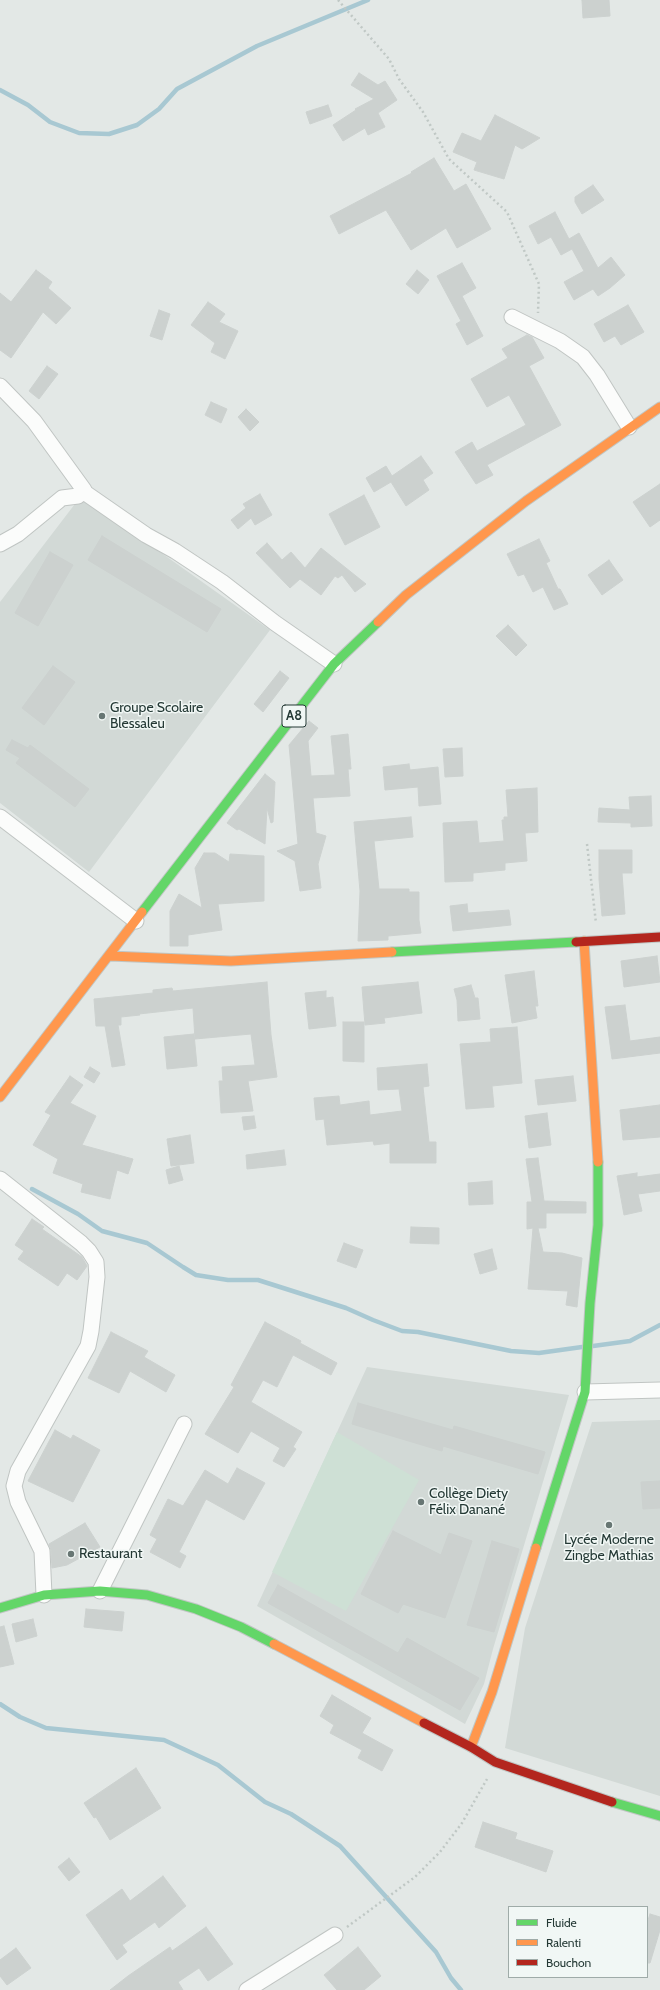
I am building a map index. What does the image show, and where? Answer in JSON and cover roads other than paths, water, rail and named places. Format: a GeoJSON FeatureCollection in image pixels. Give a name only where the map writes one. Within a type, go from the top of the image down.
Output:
{"type":"FeatureCollection","features":[{"type":"Feature","properties":{"kind":"street"},"geometry":{"type":"LineString","coordinates":[[512,317],[560,341],[583,357],[597,374],[629,427]]}},
{"type":"Feature","properties":{"kind":"street"},"geometry":{"type":"LineString","coordinates":[[0,386],[34,421],[83,486],[84,492],[134,527],[175,551],[222,582],[275,623],[334,664]]}},
{"type":"Feature","properties":{"kind":"street","name":"A8"},"geometry":{"type":"LineString","coordinates":[[0,1097],[334,664],[406,595],[526,501],[629,427],[660,407]]}},
{"type":"Feature","properties":{"kind":"street"},"geometry":{"type":"LineString","coordinates":[[0,544],[18,534],[62,498],[78,496],[84,492]]}},
{"type":"Feature","properties":{"kind":"street"},"geometry":{"type":"LineString","coordinates":[[0,817],[136,921]]}},
{"type":"Feature","properties":{"kind":"street"},"geometry":{"type":"LineString","coordinates":[[110,956],[231,961],[660,937]]}},
{"type":"Feature","properties":{"kind":"street"},"geometry":{"type":"LineString","coordinates":[[471,1747],[492,1692],[561,1464],[585,1392],[590,1303],[598,1225],[598,1158],[584,941]]}},
{"type":"Feature","properties":{"kind":"street"},"geometry":{"type":"LineString","coordinates":[[0,1179],[81,1243],[89,1251],[96,1262],[97,1277],[88,1346],[18,1471],[14,1486],[18,1502],[42,1552],[44,1595]]}},
{"type":"Feature","properties":{"kind":"street"},"geometry":{"type":"LineString","coordinates":[[585,1392],[660,1390]]}},
{"type":"Feature","properties":{"kind":"street"},"geometry":{"type":"LineString","coordinates":[[100,1591],[184,1424]]}},
{"type":"Feature","properties":{"kind":"street"},"geometry":{"type":"LineString","coordinates":[[0,1608],[44,1595],[100,1591],[147,1595],[196,1609],[241,1627],[471,1747],[495,1762],[622,1806],[660,1816]]}},
{"type":"Feature","properties":{"kind":"street"},"geometry":{"type":"LineString","coordinates":[[247,1990],[335,1936]]}},
{"type":"Feature","properties":{"kind":"waterway"},"geometry":{"type":"LineString","coordinates":[[0,90],[28,105],[50,122],[79,133],[109,134],[137,125],[159,109],[177,89],[257,46],[368,0]]}},
{"type":"Feature","properties":{"kind":"waterway"},"geometry":{"type":"LineString","coordinates":[[32,1189],[78,1214],[102,1231],[147,1243],[196,1275],[228,1280],[258,1280],[346,1308],[402,1331],[418,1332],[511,1351],[539,1353],[582,1347]]}},
{"type":"Feature","properties":{"kind":"waterway"},"geometry":{"type":"LineString","coordinates":[[593,1346],[630,1341],[660,1325]]}},
{"type":"Feature","properties":{"kind":"waterway"},"geometry":{"type":"LineString","coordinates":[[0,1704],[20,1717],[46,1728],[164,1740],[218,1765],[265,1802],[291,1814],[340,1846],[436,1952],[451,1978],[461,1990]]}},
{"type":"Feature","properties":{"kind":"place","name":"Groupe Scolaire Blessaleu"},"geometry":{"type":"Point","coordinates":[102,716]}},
{"type":"Feature","properties":{"kind":"place","name":"Collège Diety Félix Danané"},"geometry":{"type":"Point","coordinates":[421,1502]}},
{"type":"Feature","properties":{"kind":"place","name":"Lycée Moderne Zingbe Mathias"},"geometry":{"type":"Point","coordinates":[609,1525]}},
{"type":"Feature","properties":{"kind":"place","name":"Restaurant"},"geometry":{"type":"Point","coordinates":[71,1554]}}]}
